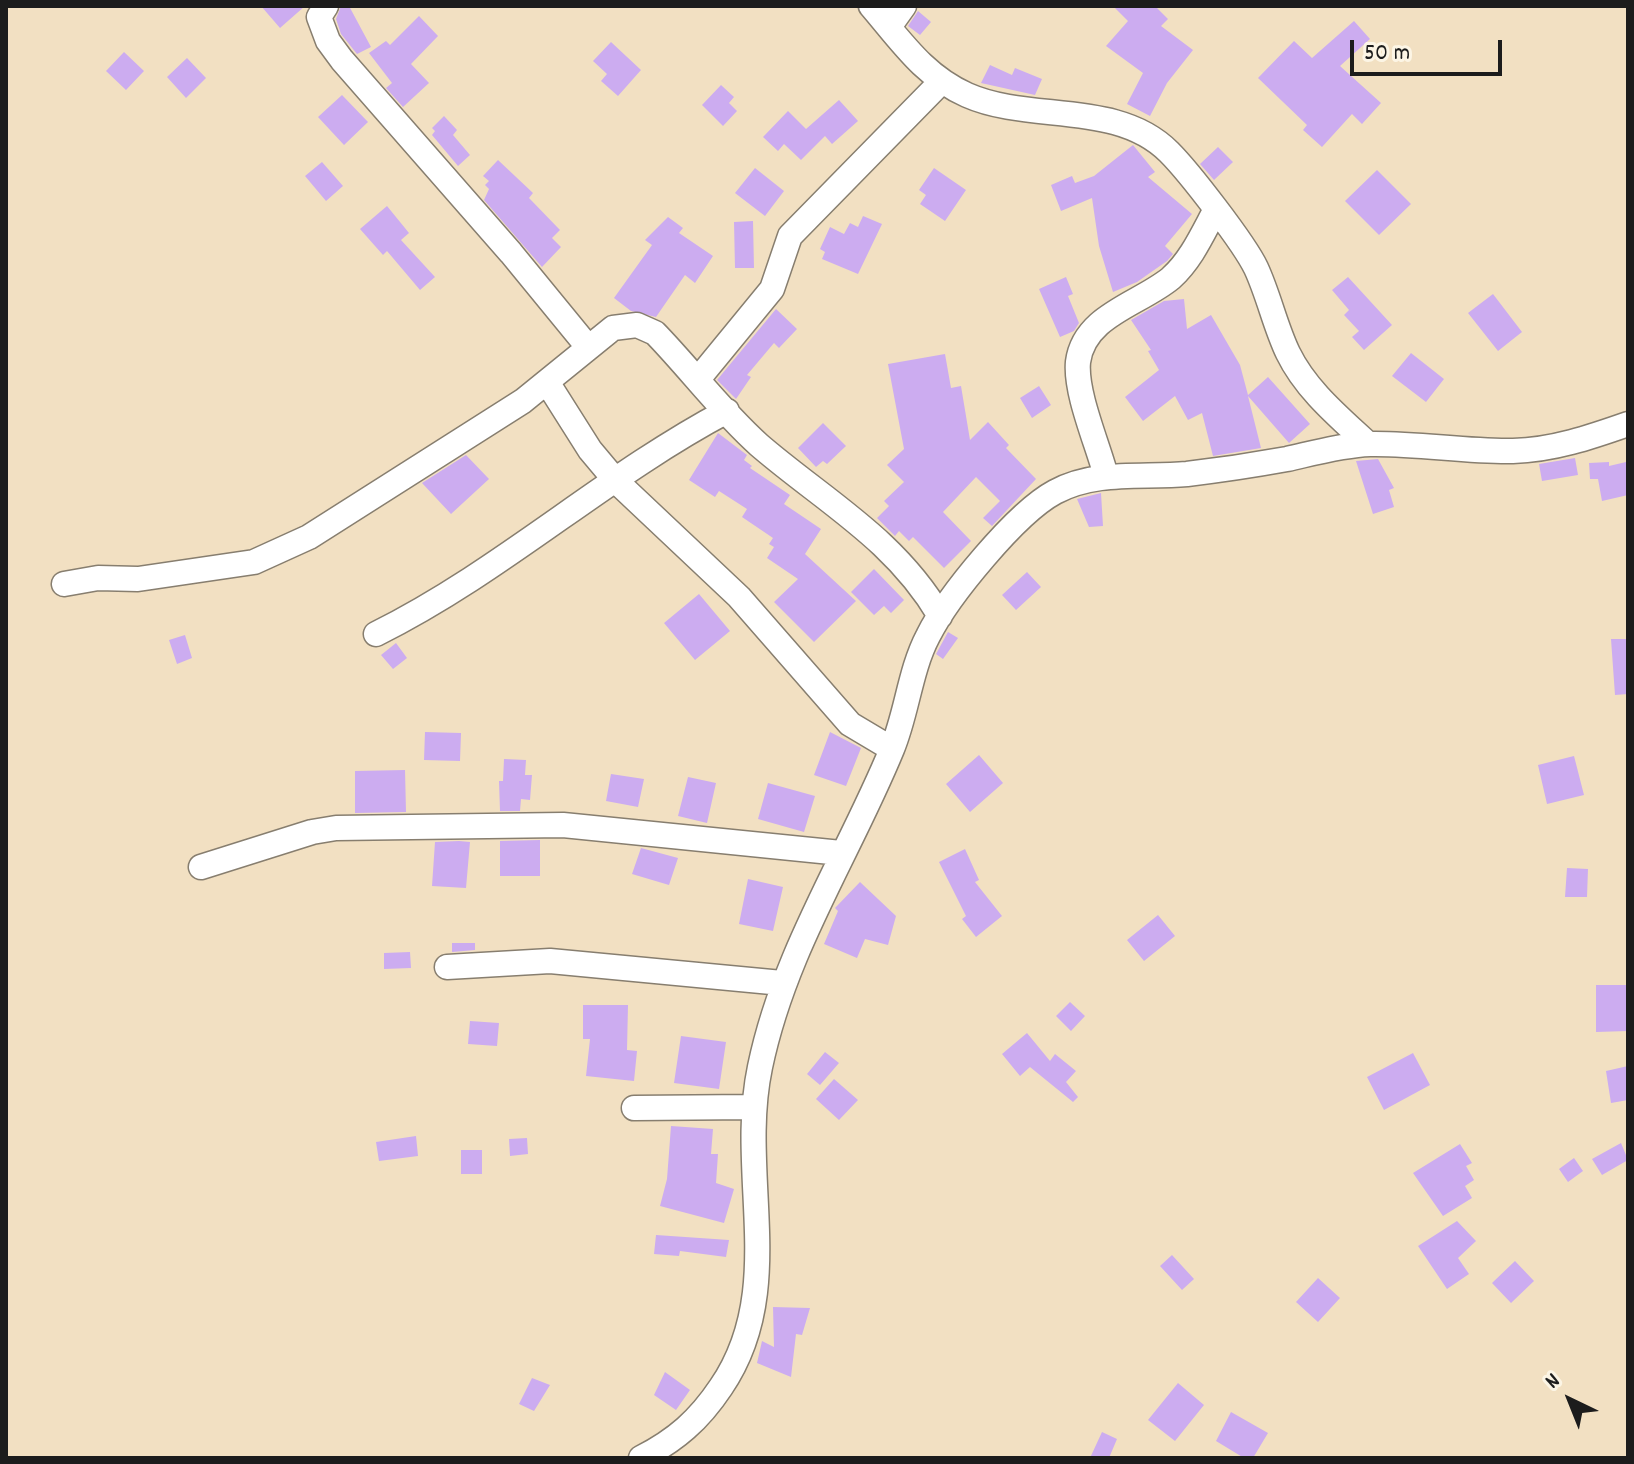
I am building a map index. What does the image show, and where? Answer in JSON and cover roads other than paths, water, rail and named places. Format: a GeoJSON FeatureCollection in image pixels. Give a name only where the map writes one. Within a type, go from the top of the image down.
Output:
{"type":"FeatureCollection","features":[{"type":"Feature","properties":{"kind":"street"},"geometry":{"type":"LineString","coordinates":[[326,6],[319,17],[328,41],[342,60],[511,253],[588,347]]}},
{"type":"Feature","properties":{"kind":"street"},"geometry":{"type":"LineString","coordinates":[[871,6],[918,64],[941,82],[995,106],[1076,116],[1138,131],[1168,151],[1255,265],[1288,354],[1303,377],[1368,444]]}},
{"type":"Feature","properties":{"kind":"street"},"geometry":{"type":"LineString","coordinates":[[889,27],[904,6]]}},
{"type":"Feature","properties":{"kind":"street"},"geometry":{"type":"LineString","coordinates":[[699,378],[772,289],[783,250],[797,228],[941,82]]}},
{"type":"Feature","properties":{"kind":"street"},"geometry":{"type":"LineString","coordinates":[[1106,476],[1082,391],[1078,364],[1084,340],[1106,318],[1172,277],[1193,252],[1215,211]]}},
{"type":"Feature","properties":{"kind":"street"},"geometry":{"type":"LineString","coordinates":[[64,584],[98,578],[138,579],[254,562],[321,529],[547,382],[613,328],[637,325],[655,333],[757,443],[878,538],[920,582],[940,616]]}},
{"type":"Feature","properties":{"kind":"street"},"geometry":{"type":"LineString","coordinates":[[547,382],[590,450],[616,481],[739,597],[850,724],[892,749]]}},
{"type":"Feature","properties":{"kind":"street"},"geometry":{"type":"LineString","coordinates":[[376,634],[459,588],[681,436],[727,411]]}},
{"type":"Feature","properties":{"kind":"street"},"geometry":{"type":"LineString","coordinates":[[641,1458],[676,1440],[706,1410],[739,1361],[753,1322],[758,1265],[752,1107],[782,983],[892,749],[925,641],[940,616],[1036,504],[1059,490],[1106,476],[1157,477],[1221,470],[1368,444],[1518,451],[1565,444],[1628,424]]}},
{"type":"Feature","properties":{"kind":"street"},"geometry":{"type":"LineString","coordinates":[[201,867],[299,835],[336,828],[563,825],[736,839],[841,853]]}},
{"type":"Feature","properties":{"kind":"street"},"geometry":{"type":"LineString","coordinates":[[447,967],[550,961],[782,983]]}},
{"type":"Feature","properties":{"kind":"street"},"geometry":{"type":"LineString","coordinates":[[634,1108],[752,1107]]}}]}
